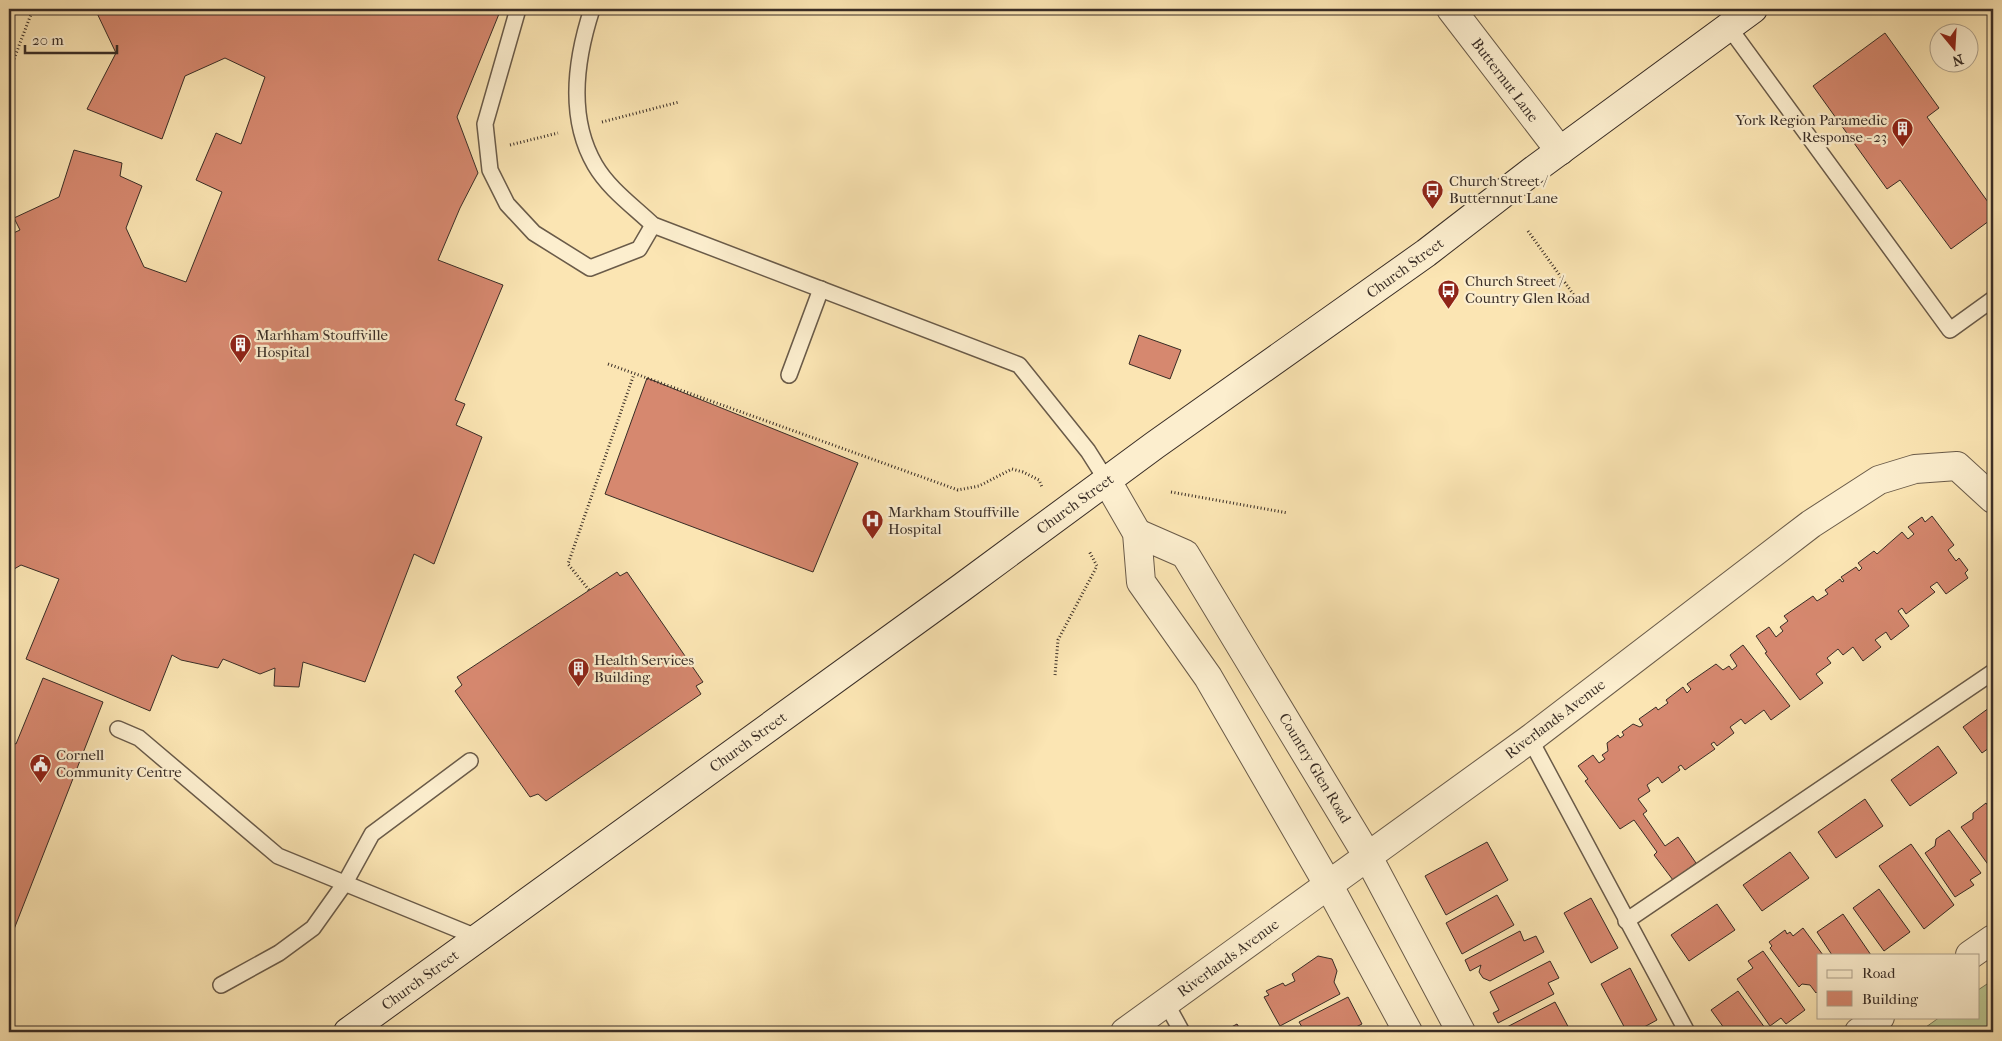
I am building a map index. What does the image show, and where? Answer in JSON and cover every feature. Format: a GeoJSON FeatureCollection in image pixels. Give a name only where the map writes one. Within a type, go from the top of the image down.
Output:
{"type":"FeatureCollection","features":[{"type":"Feature","properties":{"kind":"street","name":"Butternut Lane"},"geometry":{"type":"LineString","coordinates":[[1451,9],[1560,151]]}},
{"type":"Feature","properties":{"kind":"street","name":"Church Street"},"geometry":{"type":"LineString","coordinates":[[348,1032],[1107,481],[1426,254],[1560,151],[1753,9]]}},
{"type":"Feature","properties":{"kind":"street","name":"Riverlands Avenue"},"geometry":{"type":"LineString","coordinates":[[1125,1032],[1530,739],[1811,524],[1879,480],[1915,469],[1957,466],[1993,498]]}},
{"type":"Feature","properties":{"kind":"street"},"geometry":{"type":"LineString","coordinates":[[1107,481],[1138,533],[1141,582],[1208,677],[1328,886],[1408,1032]]}},
{"type":"Feature","properties":{"kind":"street","name":"Country Glen Road"},"geometry":{"type":"LineString","coordinates":[[1138,533],[1185,554],[1368,855],[1461,1032]]}},
{"type":"Feature","properties":{"kind":"street"},"geometry":{"type":"LineString","coordinates":[[1971,954],[1993,938]]}},
{"type":"Feature","properties":{"kind":"street"},"geometry":{"type":"LineString","coordinates":[[1859,1032],[1879,1018]]}},
{"type":"Feature","properties":{"kind":"lane"},"geometry":{"type":"LineString","coordinates":[[518,9],[485,124],[490,170],[507,204],[534,233],[590,268],[639,249],[653,225]]}},
{"type":"Feature","properties":{"kind":"lane"},"geometry":{"type":"LineString","coordinates":[[592,9],[580,47],[577,116],[594,164],[619,196],[653,225],[1019,365],[1088,451],[1107,481]]}},
{"type":"Feature","properties":{"kind":"lane"},"geometry":{"type":"LineString","coordinates":[[1728,26],[1950,330],[1993,299]]}},
{"type":"Feature","properties":{"kind":"lane"},"geometry":{"type":"LineString","coordinates":[[789,375],[821,289]]}},
{"type":"Feature","properties":{"kind":"lane"},"geometry":{"type":"LineString","coordinates":[[1626,921],[1993,672]]}},
{"type":"Feature","properties":{"kind":"lane"},"geometry":{"type":"LineString","coordinates":[[118,729],[139,738],[278,856],[479,938]]}},
{"type":"Feature","properties":{"kind":"lane"},"geometry":{"type":"LineString","coordinates":[[1530,739],[1687,1032]]}},
{"type":"Feature","properties":{"kind":"lane"},"geometry":{"type":"LineString","coordinates":[[221,985],[279,953],[313,928],[345,883],[372,834],[470,761]]}},
{"type":"Feature","properties":{"kind":"lane"},"geometry":{"type":"LineString","coordinates":[[1166,1003],[1182,1032]]}},
{"type":"Feature","properties":{"kind":"path"},"geometry":{"type":"LineString","coordinates":[[9,72],[33,9]]}},
{"type":"Feature","properties":{"kind":"path"},"geometry":{"type":"LineString","coordinates":[[1528,231],[1581,305]]}},
{"type":"Feature","properties":{"kind":"path"},"geometry":{"type":"LineString","coordinates":[[608,364],[958,490],[979,486],[1012,469],[1039,480],[1042,487]]}},
{"type":"Feature","properties":{"kind":"path"},"geometry":{"type":"LineString","coordinates":[[589,590],[568,564],[634,374]]}},
{"type":"Feature","properties":{"kind":"path"},"geometry":{"type":"LineString","coordinates":[[1171,492],[1288,513]]}},
{"type":"Feature","properties":{"kind":"path"},"geometry":{"type":"LineString","coordinates":[[1055,675],[1058,640],[1096,566],[1089,551]]}},
{"type":"Feature","properties":{"kind":"green space"},"geometry":{"type":"Polygon","coordinates":[[[1993,980],[1993,1032],[1919,1032],[1939,1018],[1980,1018],[1980,989],[1993,980]]]}},
{"type":"Feature","properties":{"kind":"building","name":"Marhham Stouffville Hospital"},"geometry":{"type":"Polygon","coordinates":[[[95,9],[501,9],[457,117],[478,173],[460,208],[438,260],[503,285],[455,400],[465,404],[456,425],[482,437],[434,564],[414,554],[365,682],[303,662],[299,687],[274,686],[275,668],[260,674],[223,659],[218,668],[181,660],[172,655],[150,711],[26,659],[59,579],[21,565],[9,572],[9,235],[20,230],[14,218],[59,197],[74,150],[122,163],[120,176],[142,186],[126,228],[144,267],[186,282],[222,192],[196,180],[216,133],[241,144],[265,77],[225,58],[185,76],[162,139],[87,109],[116,53],[95,9]]]}},
{"type":"Feature","properties":{"kind":"building","name":"York Region Paramedic Response - 23"},"geometry":{"type":"Polygon","coordinates":[[[1885,33],[1939,108],[1927,117],[1993,209],[1993,218],[1951,249],[1900,180],[1887,189],[1813,86],[1885,33]]]}},
{"type":"Feature","properties":{"kind":"building"},"geometry":{"type":"Polygon","coordinates":[[[1139,335],[1181,350],[1170,379],[1129,364],[1139,335]]]}},
{"type":"Feature","properties":{"kind":"building"},"geometry":{"type":"Polygon","coordinates":[[[647,378],[858,463],[813,572],[605,494],[647,378]]]}},
{"type":"Feature","properties":{"kind":"building"},"geometry":{"type":"Polygon","coordinates":[[[1932,516],[1954,545],[1948,550],[1956,561],[1959,558],[1968,570],[1965,573],[1968,578],[1946,594],[1937,582],[1930,587],[1935,592],[1906,614],[1902,608],[1898,611],[1909,626],[1891,640],[1886,632],[1875,640],[1881,647],[1863,661],[1853,647],[1843,655],[1838,649],[1827,658],[1831,663],[1816,674],[1823,683],[1800,700],[1765,653],[1767,652],[1756,636],[1769,627],[1776,637],[1783,631],[1780,627],[1788,621],[1784,616],[1813,596],[1817,601],[1828,594],[1825,590],[1840,579],[1842,582],[1844,581],[1841,577],[1856,567],[1859,571],[1862,568],[1858,563],[1874,551],[1877,554],[1902,532],[1908,539],[1914,534],[1908,527],[1922,517],[1925,522],[1932,516]]]}},
{"type":"Feature","properties":{"kind":"building","name":"Health Services Building"},"geometry":{"type":"Polygon","coordinates":[[[617,572],[620,576],[627,572],[703,682],[696,686],[701,694],[546,801],[538,794],[530,797],[455,691],[462,685],[457,677],[617,572]]]}},
{"type":"Feature","properties":{"kind":"building"},"geometry":{"type":"Polygon","coordinates":[[[1743,645],[1790,706],[1771,720],[1764,710],[1745,724],[1741,719],[1730,727],[1734,733],[1717,746],[1714,742],[1711,744],[1715,749],[1685,770],[1681,765],[1678,767],[1680,770],[1662,783],[1658,777],[1647,785],[1650,791],[1638,799],[1647,811],[1643,814],[1665,846],[1678,837],[1696,863],[1673,880],[1654,855],[1657,852],[1634,820],[1620,829],[1585,781],[1588,779],[1578,766],[1593,755],[1599,763],[1605,759],[1602,755],[1608,751],[1607,743],[1618,735],[1620,738],[1624,735],[1622,732],[1633,724],[1640,727],[1643,725],[1639,719],[1656,707],[1658,710],[1668,703],[1666,700],[1683,687],[1687,693],[1691,689],[1687,684],[1716,664],[1723,670],[1729,666],[1732,670],[1737,666],[1730,655],[1743,645]]]}},
{"type":"Feature","properties":{"kind":"building","name":"Cornell Community Centre"},"geometry":{"type":"Polygon","coordinates":[[[43,678],[103,702],[9,942],[9,741],[16,744],[43,678]]]}},
{"type":"Feature","properties":{"kind":"building"},"geometry":{"type":"Polygon","coordinates":[[[1993,705],[1993,745],[1982,753],[1963,727],[1993,705]]]}},
{"type":"Feature","properties":{"kind":"building"},"geometry":{"type":"Polygon","coordinates":[[[1938,746],[1957,773],[1910,806],[1891,780],[1938,746]]]}},
{"type":"Feature","properties":{"kind":"building"},"geometry":{"type":"Polygon","coordinates":[[[1993,779],[1993,795],[1989,789],[1992,788],[1989,782],[1993,779]]]}},
{"type":"Feature","properties":{"kind":"building"},"geometry":{"type":"Polygon","coordinates":[[[1865,799],[1883,826],[1836,858],[1818,832],[1865,799]]]}},
{"type":"Feature","properties":{"kind":"building"},"geometry":{"type":"Polygon","coordinates":[[[1986,803],[1993,813],[1992,870],[1961,827],[1973,819],[1973,813],[1986,803]]]}},
{"type":"Feature","properties":{"kind":"building"},"geometry":{"type":"Polygon","coordinates":[[[1949,830],[1981,873],[1970,880],[1974,885],[1955,897],[1925,853],[1935,846],[1936,839],[1949,830]]]}},
{"type":"Feature","properties":{"kind":"building"},"geometry":{"type":"Polygon","coordinates":[[[1487,842],[1508,880],[1446,915],[1425,876],[1487,842]]]}},
{"type":"Feature","properties":{"kind":"building"},"geometry":{"type":"Polygon","coordinates":[[[1911,844],[1954,905],[1924,929],[1879,866],[1911,844]]]}},
{"type":"Feature","properties":{"kind":"building"},"geometry":{"type":"Polygon","coordinates":[[[1790,852],[1809,878],[1762,911],[1743,885],[1790,852]]]}},
{"type":"Feature","properties":{"kind":"building"},"geometry":{"type":"Polygon","coordinates":[[[1879,889],[1910,932],[1884,951],[1853,908],[1879,889]]]}},
{"type":"Feature","properties":{"kind":"building"},"geometry":{"type":"Polygon","coordinates":[[[1497,895],[1514,925],[1462,954],[1446,923],[1497,895]]]}},
{"type":"Feature","properties":{"kind":"building"},"geometry":{"type":"Polygon","coordinates":[[[1591,898],[1618,948],[1591,963],[1564,913],[1591,898]]]}},
{"type":"Feature","properties":{"kind":"building"},"geometry":{"type":"Polygon","coordinates":[[[1717,904],[1735,930],[1689,961],[1671,935],[1717,904]]]}},
{"type":"Feature","properties":{"kind":"building"},"geometry":{"type":"Polygon","coordinates":[[[1843,914],[1870,954],[1831,954],[1817,932],[1843,914]]]}},
{"type":"Feature","properties":{"kind":"building"},"geometry":{"type":"Polygon","coordinates":[[[1803,928],[1822,954],[1817,954],[1816,993],[1810,985],[1802,984],[1799,987],[1770,948],[1772,946],[1769,942],[1785,930],[1787,934],[1790,932],[1793,936],[1803,928]]]}},
{"type":"Feature","properties":{"kind":"building"},"geometry":{"type":"Polygon","coordinates":[[[1520,931],[1524,941],[1536,936],[1544,952],[1490,981],[1483,978],[1479,972],[1481,965],[1470,971],[1465,960],[1520,931]]]}},
{"type":"Feature","properties":{"kind":"building"},"geometry":{"type":"Polygon","coordinates":[[[1763,951],[1805,1010],[1786,1024],[1781,1018],[1770,1026],[1737,979],[1753,968],[1748,961],[1763,951]]]}},
{"type":"Feature","properties":{"kind":"building"},"geometry":{"type":"Polygon","coordinates":[[[1318,956],[1332,959],[1337,971],[1334,982],[1340,994],[1280,1026],[1264,997],[1269,995],[1266,991],[1283,983],[1285,986],[1295,981],[1292,974],[1318,956]]]}},
{"type":"Feature","properties":{"kind":"building"},"geometry":{"type":"Polygon","coordinates":[[[1550,961],[1559,978],[1548,983],[1554,994],[1498,1023],[1493,1013],[1499,1010],[1490,992],[1550,961]]]}},
{"type":"Feature","properties":{"kind":"building"},"geometry":{"type":"Polygon","coordinates":[[[1630,968],[1657,1020],[1635,1032],[1627,1032],[1601,984],[1630,968]]]}},
{"type":"Feature","properties":{"kind":"building"},"geometry":{"type":"Polygon","coordinates":[[[1738,991],[1768,1032],[1727,1032],[1711,1010],[1738,991]]]}},
{"type":"Feature","properties":{"kind":"building"},"geometry":{"type":"Polygon","coordinates":[[[1348,997],[1362,1024],[1346,1032],[1305,1032],[1299,1022],[1348,997]]]}},
{"type":"Feature","properties":{"kind":"building"},"geometry":{"type":"Polygon","coordinates":[[[1555,1002],[1571,1032],[1509,1032],[1507,1027],[1555,1002]]]}},
{"type":"Feature","properties":{"kind":"building"},"geometry":{"type":"Polygon","coordinates":[[[1237,1024],[1242,1032],[1222,1032],[1237,1024]]]}},
{"type":"Feature","properties":{"kind":"place","name":"York Region Paramedic Response - 23"},"geometry":{"type":"Point","coordinates":[1903,148]}},
{"type":"Feature","properties":{"kind":"place","name":"Church Street / Butternnut Lane"},"geometry":{"type":"Point","coordinates":[1433,209]}},
{"type":"Feature","properties":{"kind":"place","name":"Church Street / Country Glen Road"},"geometry":{"type":"Point","coordinates":[1449,309]}},
{"type":"Feature","properties":{"kind":"place","name":"Marhham Stouffville Hospital"},"geometry":{"type":"Point","coordinates":[240,363]}},
{"type":"Feature","properties":{"kind":"place","name":"Markham Stouffville Hospital"},"geometry":{"type":"Point","coordinates":[872,540]}},
{"type":"Feature","properties":{"kind":"place","name":"Health Services Building"},"geometry":{"type":"Point","coordinates":[578,688]}},
{"type":"Feature","properties":{"kind":"place","name":"Cornell Community Centre"},"geometry":{"type":"Point","coordinates":[40,783]}}]}
